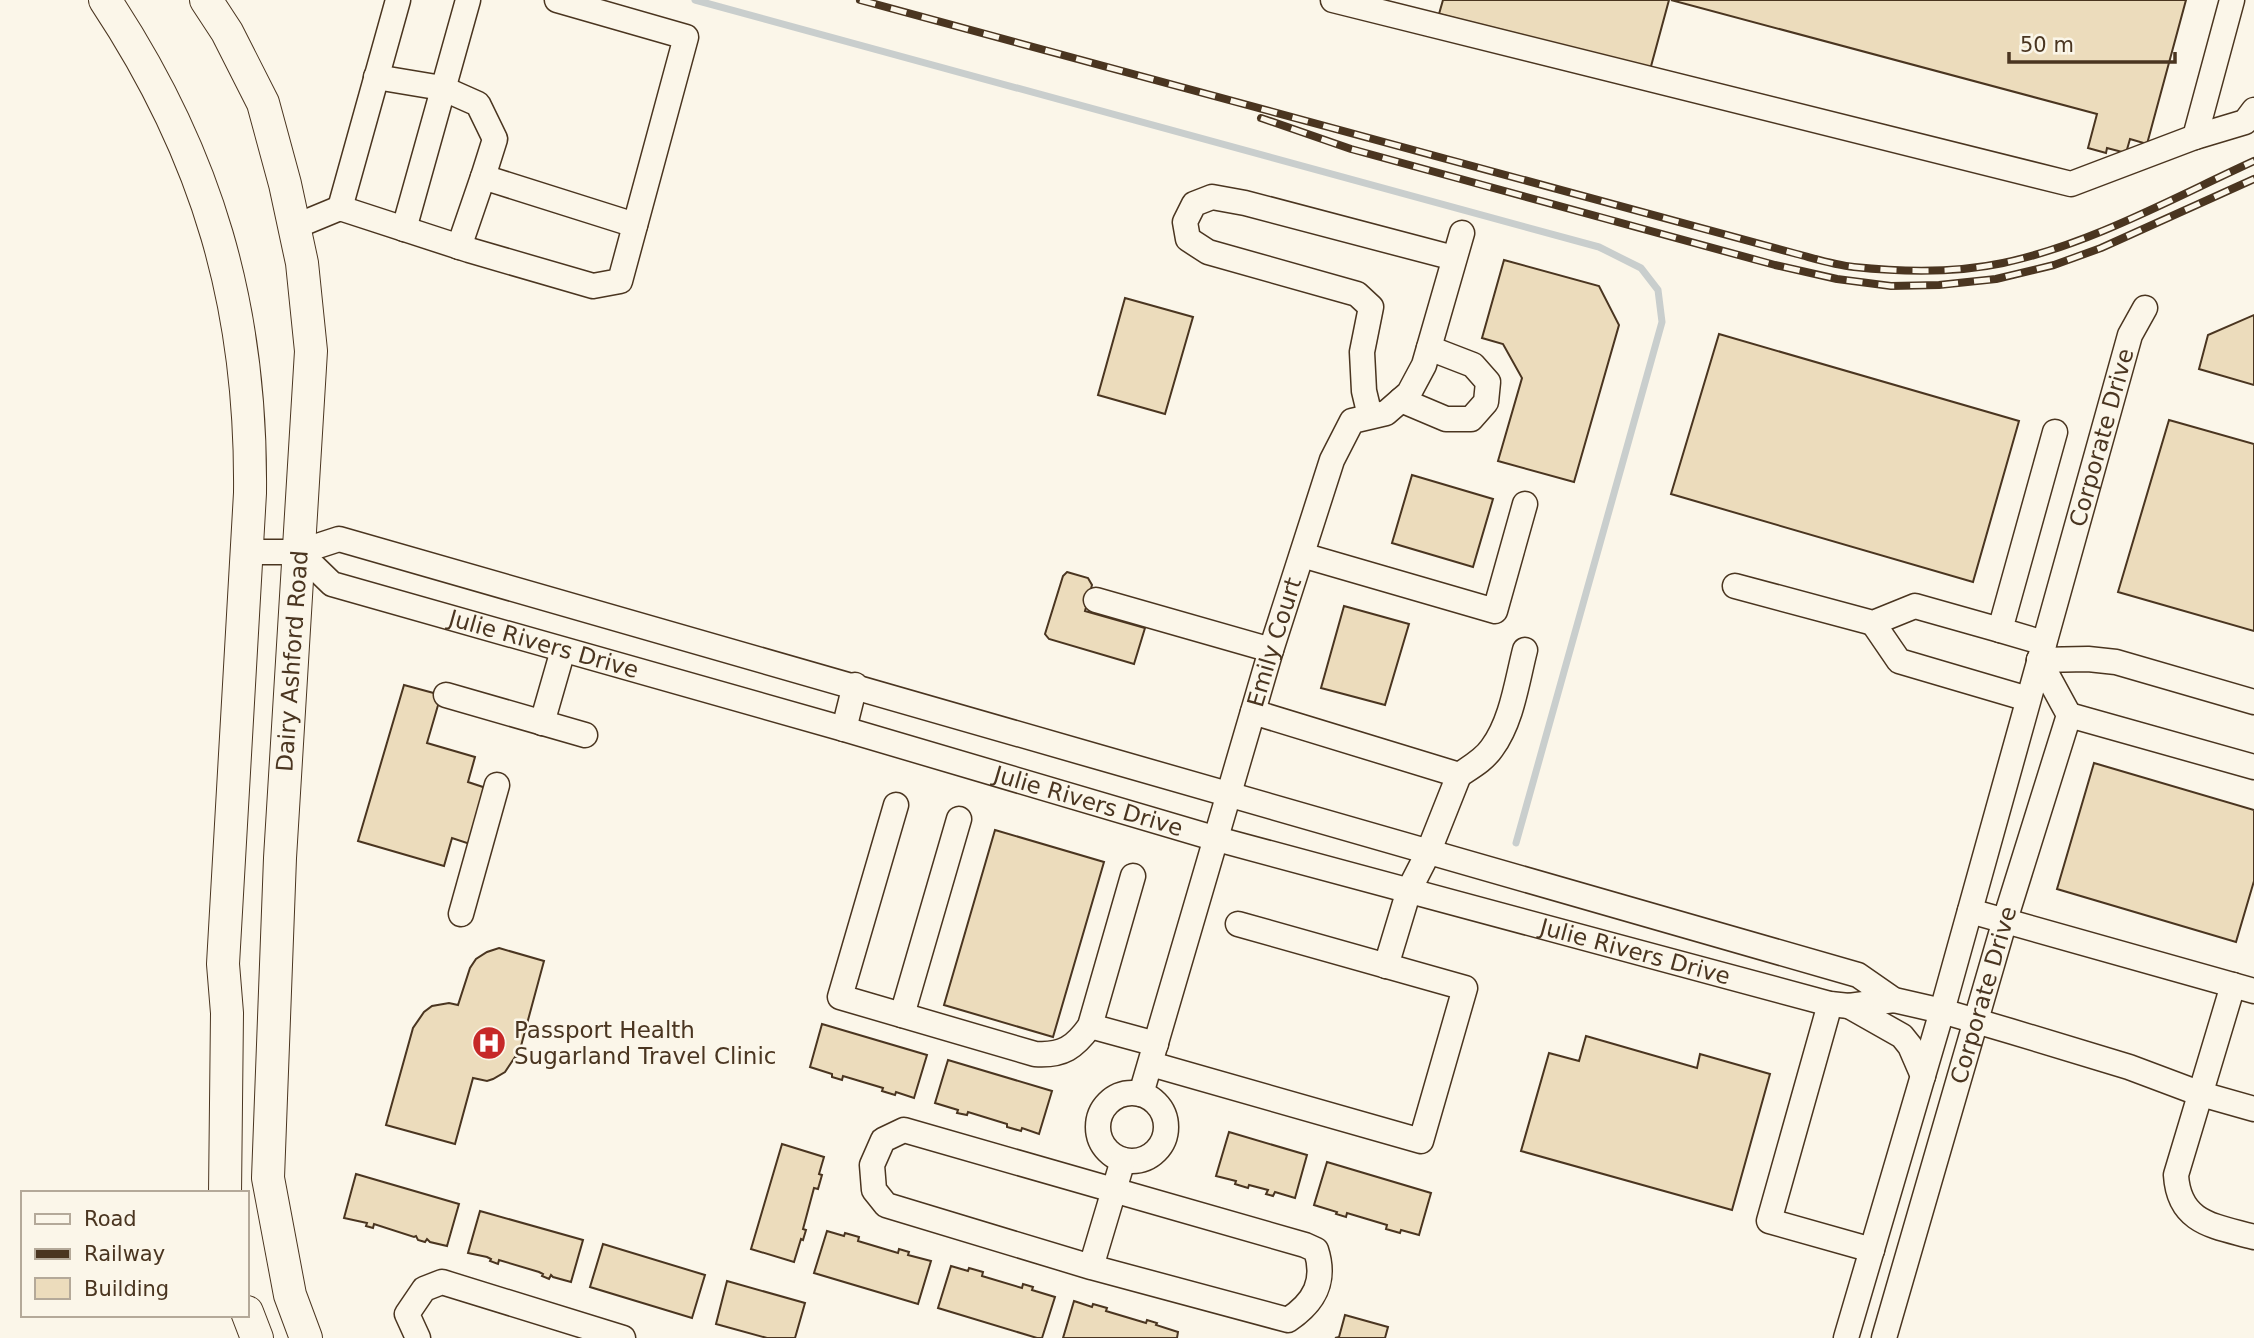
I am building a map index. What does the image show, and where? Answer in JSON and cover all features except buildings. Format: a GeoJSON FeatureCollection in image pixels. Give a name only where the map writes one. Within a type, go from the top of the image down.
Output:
{"type":"FeatureCollection","features":[{"type":"Feature","properties":{"kind":"main road"},"geometry":{"type":"LineString","coordinates":[[105,0],[144,63],[181,136],[210,212],[232,290],[245,371],[250,438],[250,493],[223,964],[227,1013],[225,1191]]}},
{"type":"Feature","properties":{"kind":"main road","name":"Dairy Ashford Road"},"geometry":{"type":"LineString","coordinates":[[206,0],[227,32],[263,103],[285,184],[302,263],[311,351],[280,858],[268,1178],[290,1294],[306,1338]]}},
{"type":"Feature","properties":{"kind":"main road"},"geometry":{"type":"LineString","coordinates":[[248,1315],[257,1338]]}},
{"type":"Feature","properties":{"kind":"street"},"geometry":{"type":"LineString","coordinates":[[340,208],[398,0]]}},
{"type":"Feature","properties":{"kind":"street"},"geometry":{"type":"LineString","coordinates":[[404,229],[468,0]]}},
{"type":"Feature","properties":{"kind":"street"},"geometry":{"type":"LineString","coordinates":[[294,227],[340,208],[459,247],[593,286],[620,281],[686,37],[557,0]]}},
{"type":"Feature","properties":{"kind":"street"},"geometry":{"type":"LineString","coordinates":[[2195,137],[2232,0]]}},
{"type":"Feature","properties":{"kind":"street"},"geometry":{"type":"LineString","coordinates":[[1342,1],[2071,184],[2195,137],[2245,122],[2254,110]]}},
{"type":"Feature","properties":{"kind":"street"},"geometry":{"type":"LineString","coordinates":[[376,77],[442,88],[478,104],[495,139],[459,247]]}},
{"type":"Feature","properties":{"kind":"street"},"geometry":{"type":"LineString","coordinates":[[483,177],[635,225]]}},
{"type":"Feature","properties":{"kind":"street"},"geometry":{"type":"LineString","coordinates":[[1370,416],[1364,391],[1362,352],[1371,307],[1357,294],[1208,252],[1188,239],[1185,222],[1194,204],[1212,197],[1245,203],[1454,258]]}},
{"type":"Feature","properties":{"kind":"street","name":"Emily Court"},"geometry":{"type":"LineString","coordinates":[[1142,1094],[1271,650],[1332,460],[1352,421],[1386,412],[1409,393],[1424,365],[1462,233]]}},
{"type":"Feature","properties":{"kind":"street","name":"Corporate Drive"},"geometry":{"type":"LineString","coordinates":[[1846,1338],[1942,1011],[2130,335],[2145,309]]}},
{"type":"Feature","properties":{"kind":"street"},"geometry":{"type":"LineString","coordinates":[[1401,400],[1446,419],[1471,419],[1486,402],[1488,382],[1473,365],[1429,348]]}},
{"type":"Feature","properties":{"kind":"street"},"geometry":{"type":"LineString","coordinates":[[2000,630],[2056,432]]}},
{"type":"Feature","properties":{"kind":"street"},"geometry":{"type":"LineString","coordinates":[[1302,555],[1495,611],[1525,504]]}},
{"type":"Feature","properties":{"kind":"street","name":"Julie Rivers Drive"},"geometry":{"type":"LineString","coordinates":[[247,552],[299,552],[339,539],[1858,975],[1894,1000]]}},
{"type":"Feature","properties":{"kind":"street","name":"Julie Rivers Drive"},"geometry":{"type":"LineString","coordinates":[[299,552],[332,584],[1217,839],[1840,1005],[1894,1000],[1942,1011],[2130,1067],[2201,1094],[2254,1109]]}},
{"type":"Feature","properties":{"kind":"street"},"geometry":{"type":"LineString","coordinates":[[1735,586],[1873,623],[1915,606],[2000,630],[2041,651],[2116,662],[2254,702]]}},
{"type":"Feature","properties":{"kind":"street"},"geometry":{"type":"LineString","coordinates":[[1096,600],[1271,650]]}},
{"type":"Feature","properties":{"kind":"street"},"geometry":{"type":"LineString","coordinates":[[1873,623],[1899,661],[2028,699]]}},
{"type":"Feature","properties":{"kind":"street"},"geometry":{"type":"LineString","coordinates":[[542,723],[563,650]]}},
{"type":"Feature","properties":{"kind":"street"},"geometry":{"type":"LineString","coordinates":[[1387,966],[1409,890],[1428,853],[1459,775],[1478,763],[1493,747],[1505,722],[1525,650]]}},
{"type":"Feature","properties":{"kind":"street"},"geometry":{"type":"LineString","coordinates":[[2041,651],[2068,715],[2254,767]]}},
{"type":"Feature","properties":{"kind":"street"},"geometry":{"type":"LineString","coordinates":[[845,730],[855,685]]}},
{"type":"Feature","properties":{"kind":"street"},"geometry":{"type":"LineString","coordinates":[[446,695],[584,735]]}},
{"type":"Feature","properties":{"kind":"street"},"geometry":{"type":"LineString","coordinates":[[1253,712],[1459,775]]}},
{"type":"Feature","properties":{"kind":"street","name":"Corporate Drive"},"geometry":{"type":"LineString","coordinates":[[1884,1338],[2005,920],[2068,715]]}},
{"type":"Feature","properties":{"kind":"street"},"geometry":{"type":"LineString","coordinates":[[461,914],[497,785]]}},
{"type":"Feature","properties":{"kind":"street"},"geometry":{"type":"LineString","coordinates":[[896,805],[840,997],[1035,1054],[1049,1055],[1065,1051],[1079,1041],[1090,1026],[1133,876]]}},
{"type":"Feature","properties":{"kind":"street"},"geometry":{"type":"LineString","coordinates":[[902,1015],[959,819]]}},
{"type":"Feature","properties":{"kind":"street"},"geometry":{"type":"LineString","coordinates":[[1970,911],[2244,988],[2201,1094],[2176,1175],[2177,1189],[2183,1204],[2193,1216],[2203,1222],[2254,1237]]}},
{"type":"Feature","properties":{"kind":"street"},"geometry":{"type":"LineString","coordinates":[[1090,1026],[1153,1054],[1421,1141],[1465,988],[1238,924]]}},
{"type":"Feature","properties":{"kind":"street"},"geometry":{"type":"LineString","coordinates":[[1872,1250],[1769,1222],[1840,1005],[1902,1036],[1923,1076]]}},
{"type":"Feature","properties":{"kind":"street"},"geometry":{"type":"LineString","coordinates":[[1142,1094],[1151,1099],[1165,1115],[1165,1137],[1153,1154],[1144,1160],[1122,1160],[1112,1155],[1104,1146],[1099,1136],[1098,1124],[1102,1112],[1118,1096],[1142,1094]]}},
{"type":"Feature","properties":{"kind":"street"},"geometry":{"type":"LineString","coordinates":[[904,1130],[1305,1245],[1316,1250],[1321,1265],[1319,1283],[1311,1300],[1288,1320],[1091,1267],[886,1205],[874,1190],[872,1165],[883,1140],[904,1130]]}},
{"type":"Feature","properties":{"kind":"street"},"geometry":{"type":"LineString","coordinates":[[1091,1267],[1122,1160]]}},
{"type":"Feature","properties":{"kind":"street"},"geometry":{"type":"LineString","coordinates":[[418,1338],[407,1314],[424,1289],[442,1282],[623,1338]]}},
{"type":"Feature","properties":{"kind":"waterway"},"geometry":{"type":"LineString","coordinates":[[695,0],[1599,247],[1641,268],[1658,290],[1662,322],[1516,843]]}},
{"type":"Feature","properties":{"kind":"railway"},"geometry":{"type":"LineString","coordinates":[[860,0],[1818,260],[1854,267],[1910,271],[1948,270],[2003,263],[2036,255],[2131,219],[2254,161]]}},
{"type":"Feature","properties":{"kind":"railway"},"geometry":{"type":"LineString","coordinates":[[1261,118],[1351,149],[1775,265],[1837,279],[1891,286],[1939,285],[1996,279],[2054,265],[2101,248],[2254,179]]}},
{"type":"Feature","properties":{"kind":"place","name":"Passport Health Sugarland Travel Clinic"},"geometry":{"type":"Point","coordinates":[489,1043]}}]}
